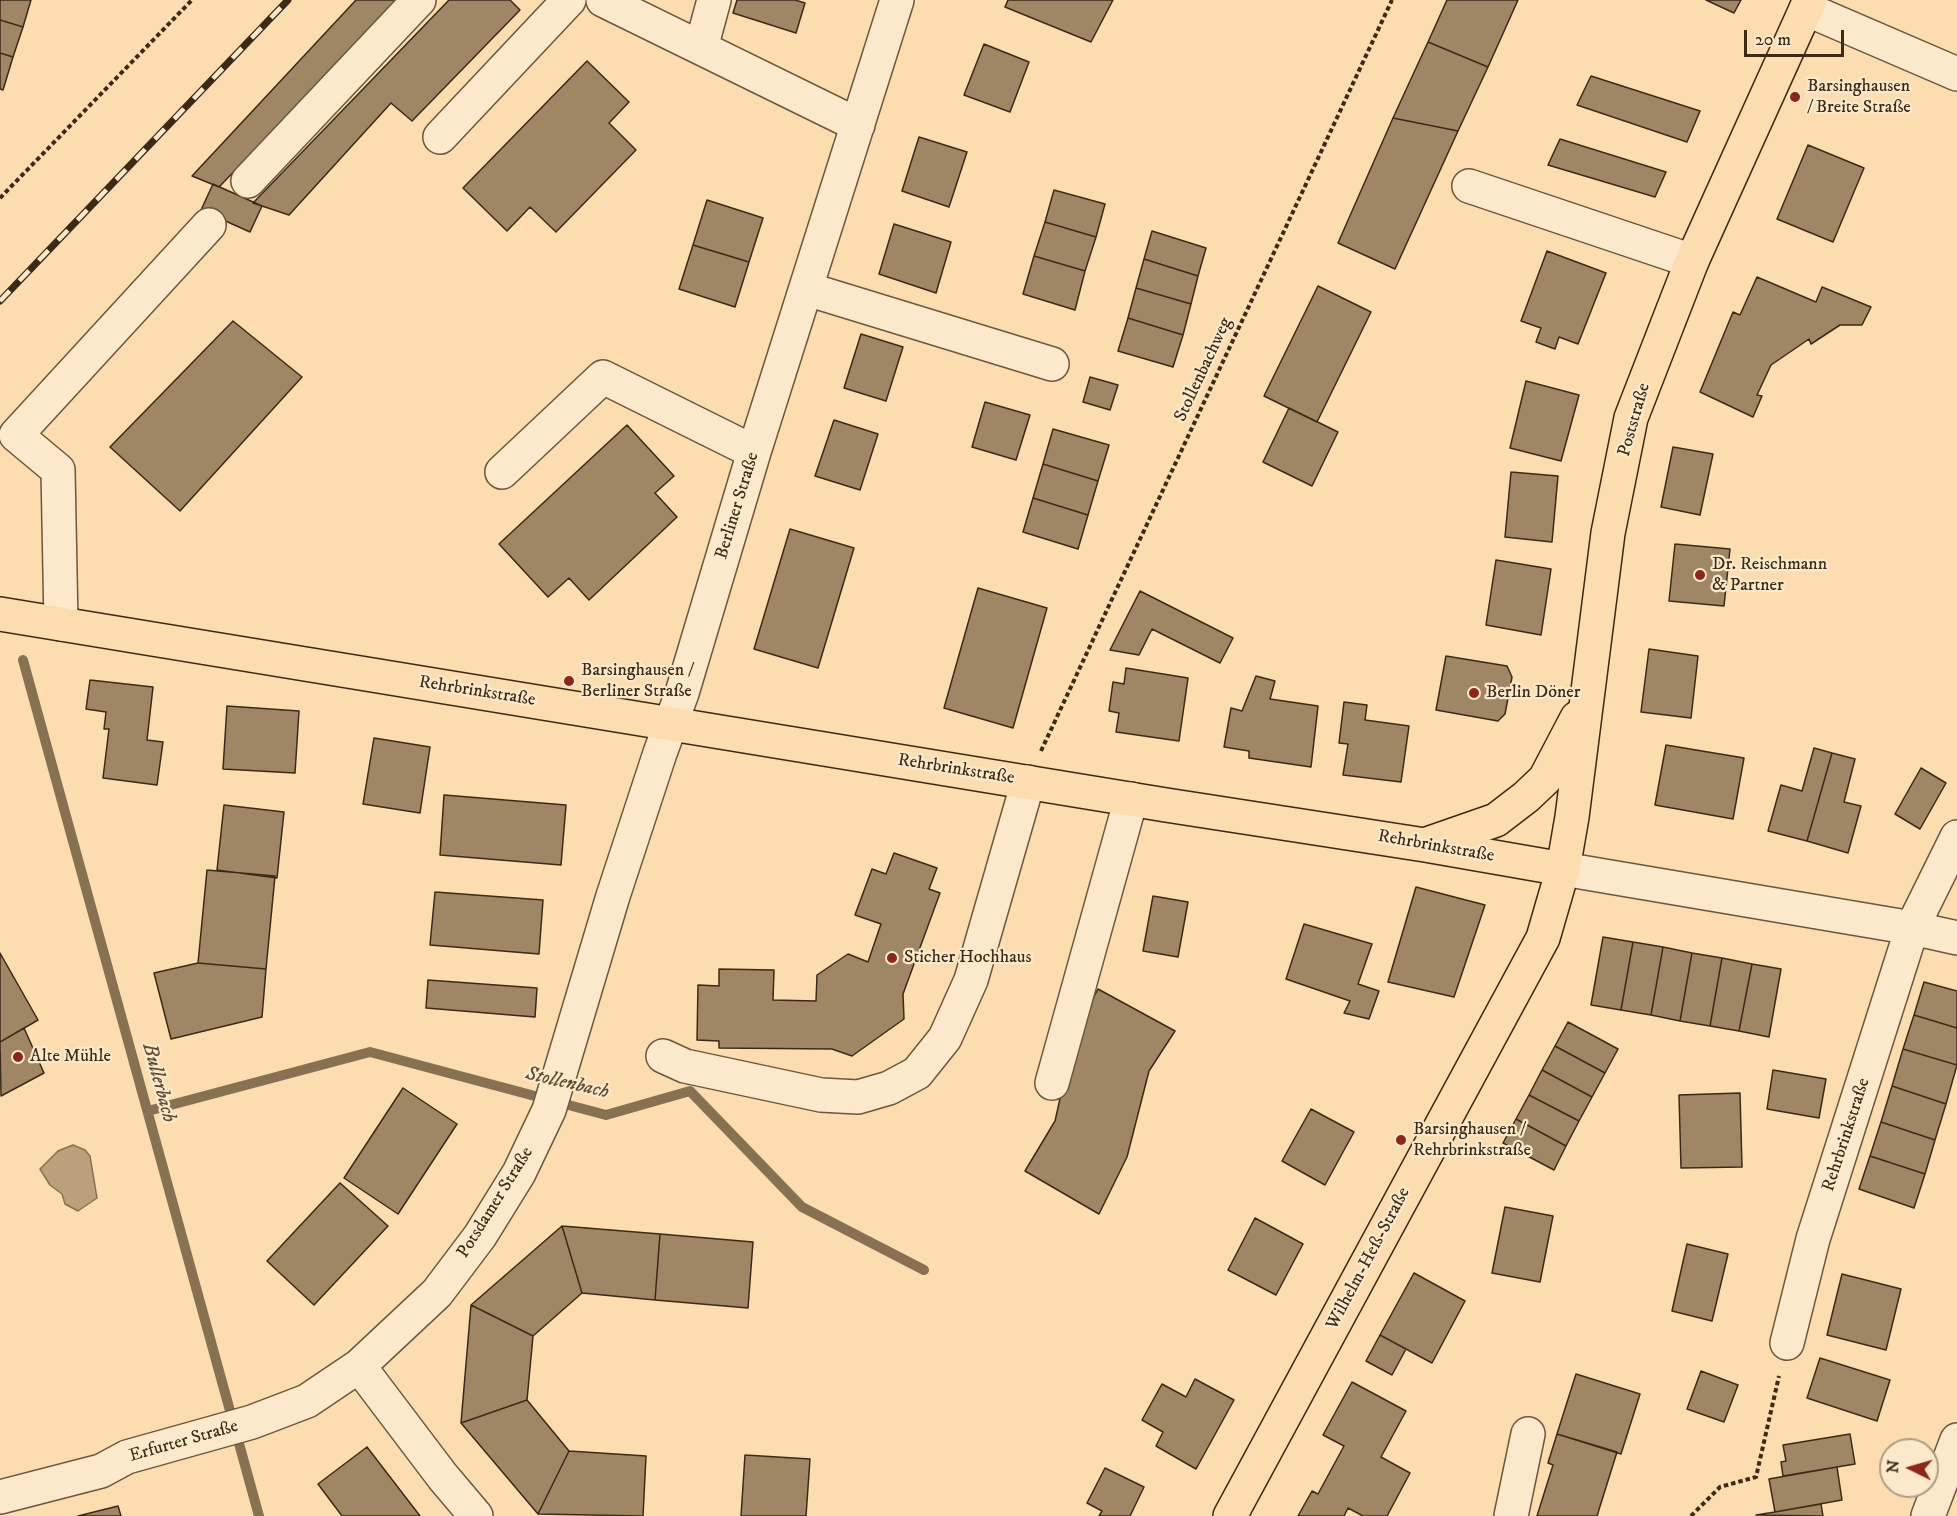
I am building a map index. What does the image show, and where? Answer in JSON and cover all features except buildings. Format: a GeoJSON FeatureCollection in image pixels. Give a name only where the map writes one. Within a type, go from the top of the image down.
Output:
{"type":"FeatureCollection","features":[{"type":"Feature","properties":{"kind":"main road","name":"Poststraße"},"geometry":{"type":"LineString","coordinates":[[1563,869],[1588,698],[1608,533],[1631,418],[1692,261],[1808,4]]}},
{"type":"Feature","properties":{"kind":"main road","name":"Rehrbrinkstraße"},"geometry":{"type":"LineString","coordinates":[[0,614],[1563,869]]}},
{"type":"Feature","properties":{"kind":"main road"},"geometry":{"type":"LineString","coordinates":[[1425,845],[1496,820],[1526,797],[1545,779],[1588,698]]}},
{"type":"Feature","properties":{"kind":"main road","name":"Wilhelm-Heß-Straße"},"geometry":{"type":"LineString","coordinates":[[1230,1516],[1543,938],[1563,869]]}},
{"type":"Feature","properties":{"kind":"street"},"geometry":{"type":"LineString","coordinates":[[249,181],[419,0]]}},
{"type":"Feature","properties":{"kind":"street"},"geometry":{"type":"LineString","coordinates":[[440,137],[570,0]]}},
{"type":"Feature","properties":{"kind":"street"},"geometry":{"type":"LineString","coordinates":[[603,0],[858,125]]}},
{"type":"Feature","properties":{"kind":"street"},"geometry":{"type":"LineString","coordinates":[[701,48],[714,0]]}},
{"type":"Feature","properties":{"kind":"street","name":"Berliner Straße"},"geometry":{"type":"LineString","coordinates":[[671,723],[682,693],[753,452],[807,289],[897,0]]}},
{"type":"Feature","properties":{"kind":"street"},"geometry":{"type":"LineString","coordinates":[[1808,4],[1957,74]]}},
{"type":"Feature","properties":{"kind":"street"},"geometry":{"type":"LineString","coordinates":[[1469,186],[1692,261]]}},
{"type":"Feature","properties":{"kind":"street"},"geometry":{"type":"LineString","coordinates":[[61,624],[58,470],[16,435],[209,225]]}},
{"type":"Feature","properties":{"kind":"street"},"geometry":{"type":"LineString","coordinates":[[807,289],[1052,364]]}},
{"type":"Feature","properties":{"kind":"street"},"geometry":{"type":"LineString","coordinates":[[502,472],[603,377],[753,452]]}},
{"type":"Feature","properties":{"kind":"street","name":"Potsdamer Straße"},"geometry":{"type":"LineString","coordinates":[[359,1366],[437,1293],[480,1236],[519,1173],[554,1096],[613,896],[671,723]]}},
{"type":"Feature","properties":{"kind":"street"},"geometry":{"type":"LineString","coordinates":[[663,1056],[685,1066],[822,1095],[858,1097],[889,1088],[917,1074],[945,1038],[972,980],[1028,782]]}},
{"type":"Feature","properties":{"kind":"street"},"geometry":{"type":"LineString","coordinates":[[1052,1083],[1131,799]]}},
{"type":"Feature","properties":{"kind":"street"},"geometry":{"type":"LineString","coordinates":[[1912,928],[1955,847]]}},
{"type":"Feature","properties":{"kind":"street","name":"Rehrbrinkstraße"},"geometry":{"type":"LineString","coordinates":[[1563,869],[1912,928],[1957,938]]}},
{"type":"Feature","properties":{"kind":"street","name":"Rehrbrinkstraße"},"geometry":{"type":"LineString","coordinates":[[1787,1343],[1813,1239],[1912,928]]}},
{"type":"Feature","properties":{"kind":"street"},"geometry":{"type":"LineString","coordinates":[[359,1366],[443,1477],[476,1516]]}},
{"type":"Feature","properties":{"kind":"street","name":"Erfurter Straße"},"geometry":{"type":"LineString","coordinates":[[0,1497],[101,1471],[127,1457],[252,1422],[307,1401],[359,1366]]}},
{"type":"Feature","properties":{"kind":"street"},"geometry":{"type":"LineString","coordinates":[[1511,1516],[1528,1434]]}},
{"type":"Feature","properties":{"kind":"street"},"geometry":{"type":"LineString","coordinates":[[1928,1516],[1957,1440]]}},
{"type":"Feature","properties":{"kind":"path"},"geometry":{"type":"LineString","coordinates":[[0,198],[192,0]]}},
{"type":"Feature","properties":{"kind":"path","name":"Stollenbachweg"},"geometry":{"type":"LineString","coordinates":[[1041,751],[1392,0]]}},
{"type":"Feature","properties":{"kind":"path"},"geometry":{"type":"LineString","coordinates":[[1691,1516],[1720,1487],[1756,1477],[1787,1343]]}},
{"type":"Feature","properties":{"kind":"shaded area"},"geometry":{"type":"Polygon","coordinates":[[[73,1145],[85,1150],[90,1156],[97,1198],[78,1211],[65,1204],[62,1194],[50,1185],[40,1169],[58,1151],[73,1145]]]}},
{"type":"Feature","properties":{"kind":"waterway","name":"Bullerbach"},"geometry":{"type":"LineString","coordinates":[[23,660],[259,1516]]}},
{"type":"Feature","properties":{"kind":"waterway","name":"Stollenbach"},"geometry":{"type":"LineString","coordinates":[[148,1111],[370,1052],[606,1115],[690,1091],[802,1207],[924,1270]]}},
{"type":"Feature","properties":{"kind":"railway"},"geometry":{"type":"LineString","coordinates":[[0,301],[288,0]]}},
{"type":"Feature","properties":{"kind":"place","name":"Barsinghausen / Breite Straße"},"geometry":{"type":"Point","coordinates":[1795,97]}},
{"type":"Feature","properties":{"kind":"place","name":"Dr. Reischmann & Partner"},"geometry":{"type":"Point","coordinates":[1700,575]}},
{"type":"Feature","properties":{"kind":"place","name":"Barsinghausen / Berliner Straße"},"geometry":{"type":"Point","coordinates":[569,681]}},
{"type":"Feature","properties":{"kind":"place","name":"Berlin Döner"},"geometry":{"type":"Point","coordinates":[1474,693]}},
{"type":"Feature","properties":{"kind":"place","name":"Sticher Hochhaus"},"geometry":{"type":"Point","coordinates":[892,958]}},
{"type":"Feature","properties":{"kind":"place","name":"Alte Mühle"},"geometry":{"type":"Point","coordinates":[18,1057]}},
{"type":"Feature","properties":{"kind":"place","name":"Barsinghausen / Rehrbrinkstraße"},"geometry":{"type":"Point","coordinates":[1401,1140]}}]}
